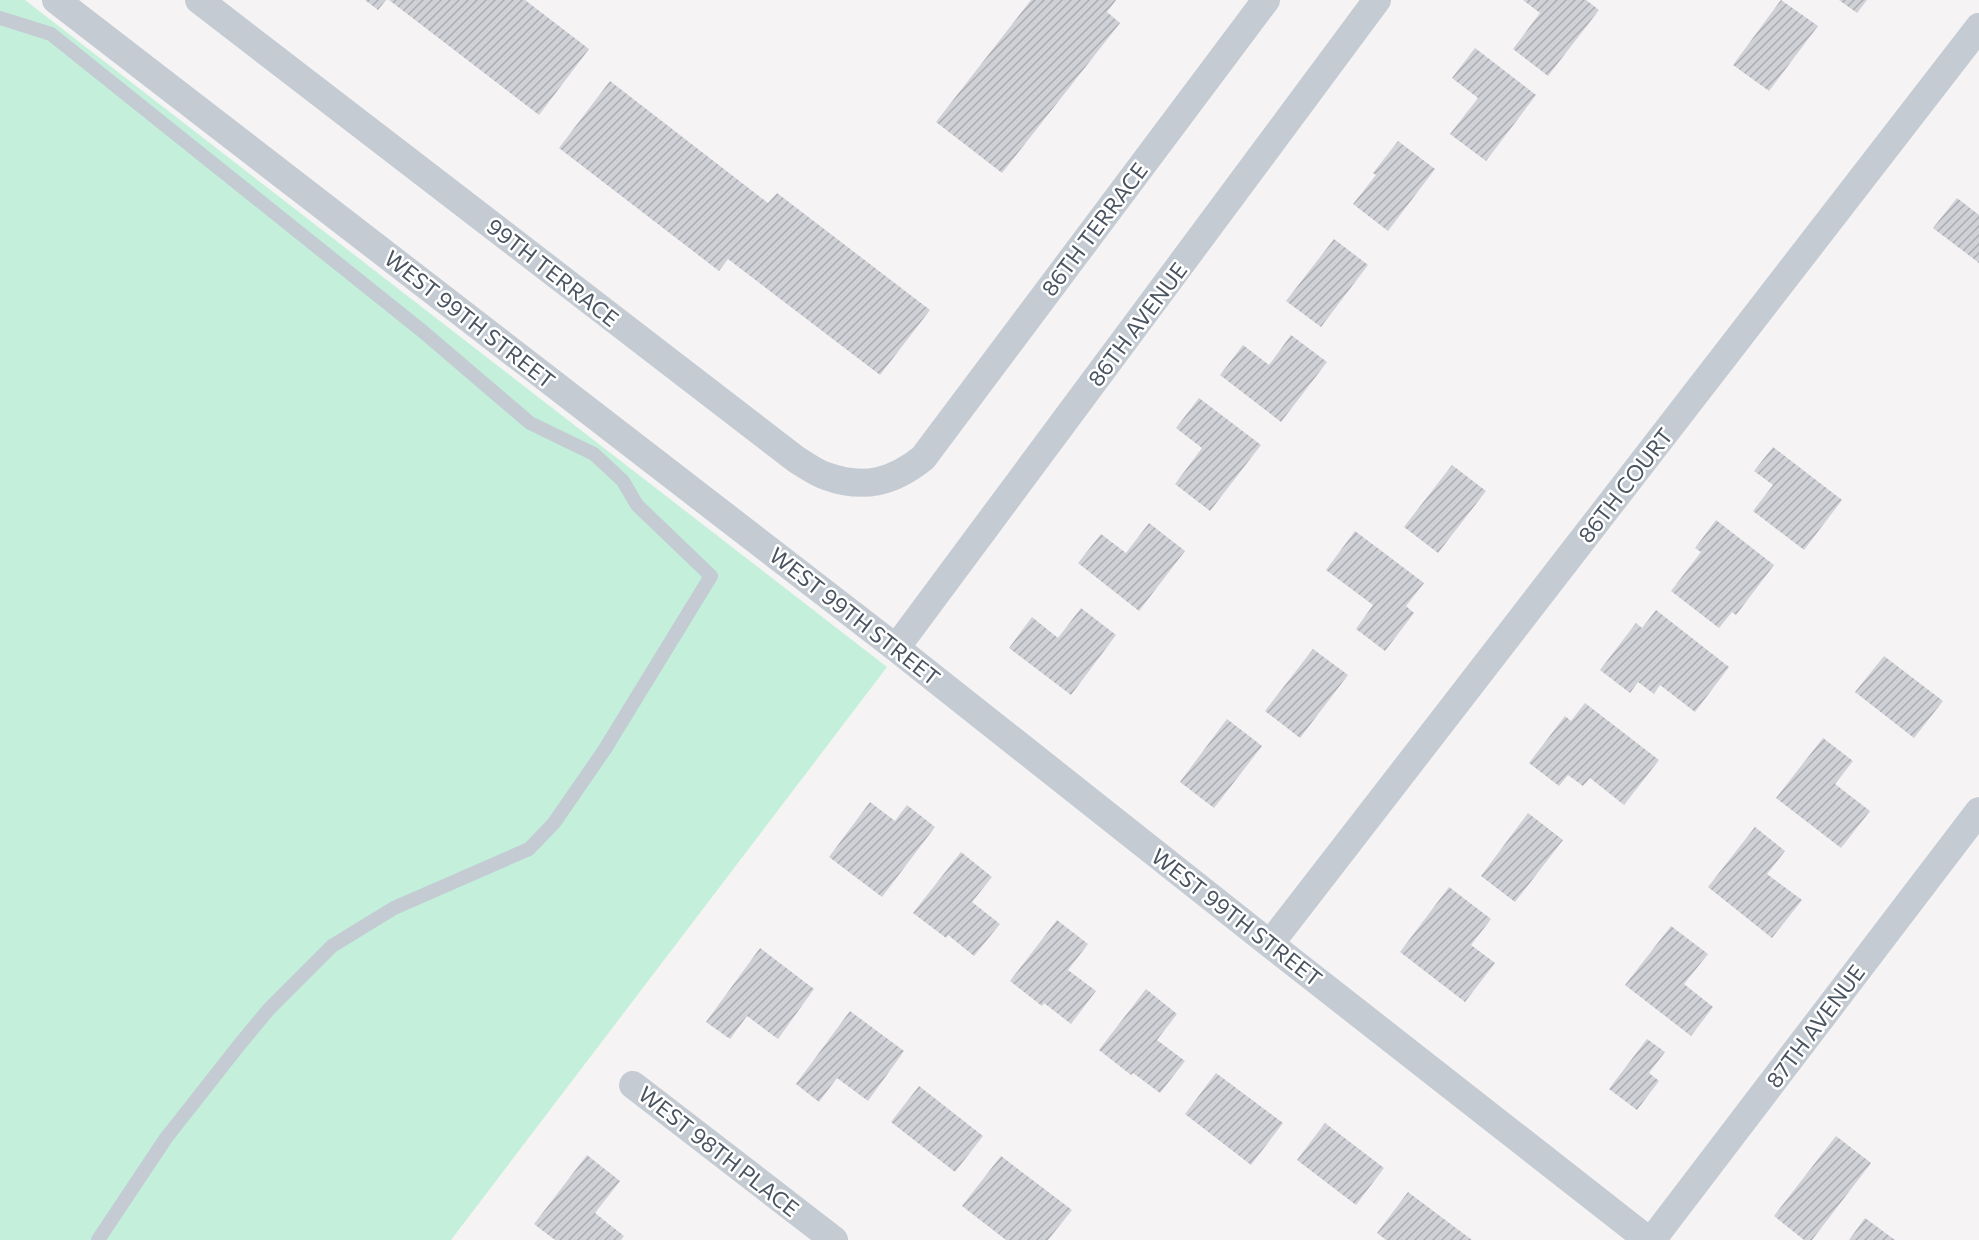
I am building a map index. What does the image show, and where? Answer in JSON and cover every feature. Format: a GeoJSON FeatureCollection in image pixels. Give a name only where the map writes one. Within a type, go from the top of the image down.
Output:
{"type":"FeatureCollection","features":[{"type":"Feature","properties":{"kind":"street","name":"WEST 99TH STREET"},"geometry":{"type":"LineString","coordinates":[[56,0],[897,648],[1270,944],[1650,1240]]}},
{"type":"Feature","properties":{"kind":"street","name":"99TH TERRACE"},"geometry":{"type":"LineString","coordinates":[[199,0],[797,460],[825,476],[852,482],[878,482],[906,472],[923,458]]}},
{"type":"Feature","properties":{"kind":"street","name":"86TH TERRACE"},"geometry":{"type":"LineString","coordinates":[[923,458],[1266,0]]}},
{"type":"Feature","properties":{"kind":"street","name":"86TH AVENUE"},"geometry":{"type":"LineString","coordinates":[[897,648],[1377,0]]}},
{"type":"Feature","properties":{"kind":"street","name":"86TH COURT"},"geometry":{"type":"LineString","coordinates":[[1270,944],[1979,27]]}},
{"type":"Feature","properties":{"kind":"street","name":"87TH AVENUE"},"geometry":{"type":"LineString","coordinates":[[1650,1240],[1979,811]]}},
{"type":"Feature","properties":{"kind":"street","name":"WEST 98TH PLACE"},"geometry":{"type":"LineString","coordinates":[[633,1085],[834,1240]]}},
{"type":"Feature","properties":{"kind":"lane"},"geometry":{"type":"LineString","coordinates":[[0,18],[51,34],[420,330],[530,423],[594,454],[623,481],[637,505],[711,576],[604,749],[554,823],[529,849],[394,908],[332,946],[269,1009],[240,1044],[166,1138],[98,1240]]}},
{"type":"Feature","properties":{"kind":"green space"},"geometry":{"type":"Polygon","coordinates":[[[0,0],[25,0],[887,667],[451,1240],[0,1240],[0,0]]]}},
{"type":"Feature","properties":{"kind":"building"},"geometry":{"type":"Polygon","coordinates":[[[365,0],[386,0],[378,10],[365,0]]]}},
{"type":"Feature","properties":{"kind":"building"},"geometry":{"type":"Polygon","coordinates":[[[389,0],[525,0],[589,49],[539,115],[389,0]]]}},
{"type":"Feature","properties":{"kind":"building"},"geometry":{"type":"Polygon","coordinates":[[[1031,0],[1116,0],[1107,12],[1120,23],[1002,173],[936,122],[1031,0]]]}},
{"type":"Feature","properties":{"kind":"building"},"geometry":{"type":"Polygon","coordinates":[[[1523,0],[1586,0],[1599,10],[1548,76],[1513,49],[1540,13],[1523,0]]]}},
{"type":"Feature","properties":{"kind":"building"},"geometry":{"type":"Polygon","coordinates":[[[1781,0],[1818,26],[1769,91],[1733,65],[1781,0]]]}},
{"type":"Feature","properties":{"kind":"building"},"geometry":{"type":"Polygon","coordinates":[[[1839,0],[1867,0],[1857,13],[1839,0]]]}},
{"type":"Feature","properties":{"kind":"building"},"geometry":{"type":"Polygon","coordinates":[[[1475,48],[1536,95],[1486,161],[1450,134],[1478,98],[1452,78],[1475,48]]]}},
{"type":"Feature","properties":{"kind":"building"},"geometry":{"type":"Polygon","coordinates":[[[610,81],[768,203],[777,193],[930,310],[880,375],[728,259],[719,271],[559,148],[610,81]]]}},
{"type":"Feature","properties":{"kind":"building"},"geometry":{"type":"Polygon","coordinates":[[[1398,141],[1435,169],[1388,231],[1353,204],[1376,175],[1373,173],[1398,141]]]}},
{"type":"Feature","properties":{"kind":"building"},"geometry":{"type":"Polygon","coordinates":[[[1957,198],[1979,215],[1979,263],[1933,228],[1957,198]]]}},
{"type":"Feature","properties":{"kind":"building"},"geometry":{"type":"Polygon","coordinates":[[[1334,239],[1368,265],[1321,327],[1286,301],[1334,239]]]}},
{"type":"Feature","properties":{"kind":"building"},"geometry":{"type":"Polygon","coordinates":[[[1291,335],[1327,362],[1281,422],[1220,375],[1243,345],[1269,365],[1291,335]]]}},
{"type":"Feature","properties":{"kind":"building"},"geometry":{"type":"Polygon","coordinates":[[[1199,398],[1261,445],[1210,511],[1175,484],[1202,448],[1176,428],[1199,398]]]}},
{"type":"Feature","properties":{"kind":"building"},"geometry":{"type":"Polygon","coordinates":[[[1773,447],[1842,500],[1804,550],[1753,511],[1773,485],[1754,471],[1773,447]]]}},
{"type":"Feature","properties":{"kind":"building"},"geometry":{"type":"Polygon","coordinates":[[[1452,465],[1486,491],[1438,553],[1404,527],[1452,465]]]}},
{"type":"Feature","properties":{"kind":"building"},"geometry":{"type":"Polygon","coordinates":[[[1716,520],[1774,565],[1736,615],[1732,612],[1719,628],[1671,591],[1701,552],[1695,548],[1716,520]]]}},
{"type":"Feature","properties":{"kind":"building"},"geometry":{"type":"Polygon","coordinates":[[[1149,523],[1185,551],[1139,611],[1078,563],[1101,534],[1126,553],[1149,523]]]}},
{"type":"Feature","properties":{"kind":"building"},"geometry":{"type":"Polygon","coordinates":[[[1355,531],[1424,583],[1406,606],[1414,613],[1385,651],[1356,629],[1373,605],[1326,570],[1355,531]]]}},
{"type":"Feature","properties":{"kind":"building"},"geometry":{"type":"Polygon","coordinates":[[[1081,608],[1116,635],[1071,695],[1009,648],[1032,617],[1058,638],[1081,608]]]}},
{"type":"Feature","properties":{"kind":"building"},"geometry":{"type":"Polygon","coordinates":[[[1656,610],[1729,667],[1695,712],[1660,685],[1654,694],[1638,682],[1630,693],[1600,670],[1636,623],[1642,628],[1656,610]]]}},
{"type":"Feature","properties":{"kind":"building"},"geometry":{"type":"Polygon","coordinates":[[[1313,649],[1348,675],[1300,738],[1265,711],[1313,649]]]}},
{"type":"Feature","properties":{"kind":"building"},"geometry":{"type":"Polygon","coordinates":[[[1884,656],[1943,701],[1914,738],[1855,692],[1884,656]]]}},
{"type":"Feature","properties":{"kind":"building"},"geometry":{"type":"Polygon","coordinates":[[[1585,703],[1659,760],[1624,805],[1590,778],[1583,786],[1568,775],[1559,786],[1529,763],[1565,716],[1571,721],[1585,703]]]}},
{"type":"Feature","properties":{"kind":"building"},"geometry":{"type":"Polygon","coordinates":[[[1227,719],[1262,746],[1214,808],[1180,782],[1227,719]]]}},
{"type":"Feature","properties":{"kind":"building"},"geometry":{"type":"Polygon","coordinates":[[[1823,738],[1853,761],[1835,784],[1870,811],[1841,848],[1776,798],[1823,738]]]}},
{"type":"Feature","properties":{"kind":"building"},"geometry":{"type":"Polygon","coordinates":[[[870,802],[895,821],[907,805],[935,827],[882,897],[829,857],[870,802]]]}},
{"type":"Feature","properties":{"kind":"building"},"geometry":{"type":"Polygon","coordinates":[[[1528,813],[1563,840],[1515,902],[1481,876],[1528,813]]]}},
{"type":"Feature","properties":{"kind":"building"},"geometry":{"type":"Polygon","coordinates":[[[1755,827],[1785,851],[1767,874],[1802,900],[1772,938],[1708,887],[1755,827]]]}},
{"type":"Feature","properties":{"kind":"building"},"geometry":{"type":"Polygon","coordinates":[[[961,852],[992,877],[972,902],[1000,924],[974,956],[948,935],[946,938],[913,913],[961,852]]]}},
{"type":"Feature","properties":{"kind":"building"},"geometry":{"type":"Polygon","coordinates":[[[1449,887],[1491,919],[1471,945],[1495,963],[1465,1002],[1400,952],[1449,887]]]}},
{"type":"Feature","properties":{"kind":"building"},"geometry":{"type":"Polygon","coordinates":[[[1057,920],[1088,944],[1068,970],[1096,991],[1071,1024],[1044,1003],[1042,1006],[1010,981],[1057,920]]]}},
{"type":"Feature","properties":{"kind":"building"},"geometry":{"type":"Polygon","coordinates":[[[1671,926],[1708,954],[1684,984],[1713,1007],[1691,1036],[1625,985],[1671,926]]]}},
{"type":"Feature","properties":{"kind":"building"},"geometry":{"type":"Polygon","coordinates":[[[760,948],[814,989],[778,1039],[747,1016],[730,1039],[706,1022],[760,948]]]}},
{"type":"Feature","properties":{"kind":"building"},"geometry":{"type":"Polygon","coordinates":[[[1146,989],[1177,1014],[1157,1040],[1185,1061],[1160,1093],[1133,1073],[1131,1075],[1099,1050],[1146,989]]]}},
{"type":"Feature","properties":{"kind":"building"},"geometry":{"type":"Polygon","coordinates":[[[850,1011],[904,1051],[868,1101],[837,1078],[819,1102],[796,1084],[850,1011]]]}},
{"type":"Feature","properties":{"kind":"building"},"geometry":{"type":"Polygon","coordinates":[[[1647,1039],[1665,1052],[1649,1073],[1659,1081],[1637,1110],[1609,1089],[1647,1039]]]}},
{"type":"Feature","properties":{"kind":"building"},"geometry":{"type":"Polygon","coordinates":[[[1216,1073],[1283,1123],[1251,1165],[1185,1114],[1216,1073]]]}},
{"type":"Feature","properties":{"kind":"building"},"geometry":{"type":"Polygon","coordinates":[[[919,1086],[983,1136],[955,1172],[891,1122],[919,1086]]]}},
{"type":"Feature","properties":{"kind":"building"},"geometry":{"type":"Polygon","coordinates":[[[1325,1123],[1384,1168],[1356,1205],[1297,1160],[1325,1123]]]}},
{"type":"Feature","properties":{"kind":"building"},"geometry":{"type":"Polygon","coordinates":[[[1836,1136],[1871,1163],[1812,1240],[1804,1240],[1774,1216],[1836,1136]]]}},
{"type":"Feature","properties":{"kind":"building"},"geometry":{"type":"Polygon","coordinates":[[[587,1155],[620,1181],[595,1213],[624,1236],[621,1240],[555,1240],[534,1224],[587,1155]]]}},
{"type":"Feature","properties":{"kind":"building"},"geometry":{"type":"Polygon","coordinates":[[[1001,1156],[1072,1210],[1048,1240],[1006,1240],[962,1206],[1001,1156]]]}},
{"type":"Feature","properties":{"kind":"building"},"geometry":{"type":"Polygon","coordinates":[[[1408,1192],[1472,1240],[1386,1240],[1377,1233],[1408,1192]]]}},
{"type":"Feature","properties":{"kind":"building"},"geometry":{"type":"Polygon","coordinates":[[[1865,1218],[1895,1240],[1849,1240],[1865,1218]]]}}]}
